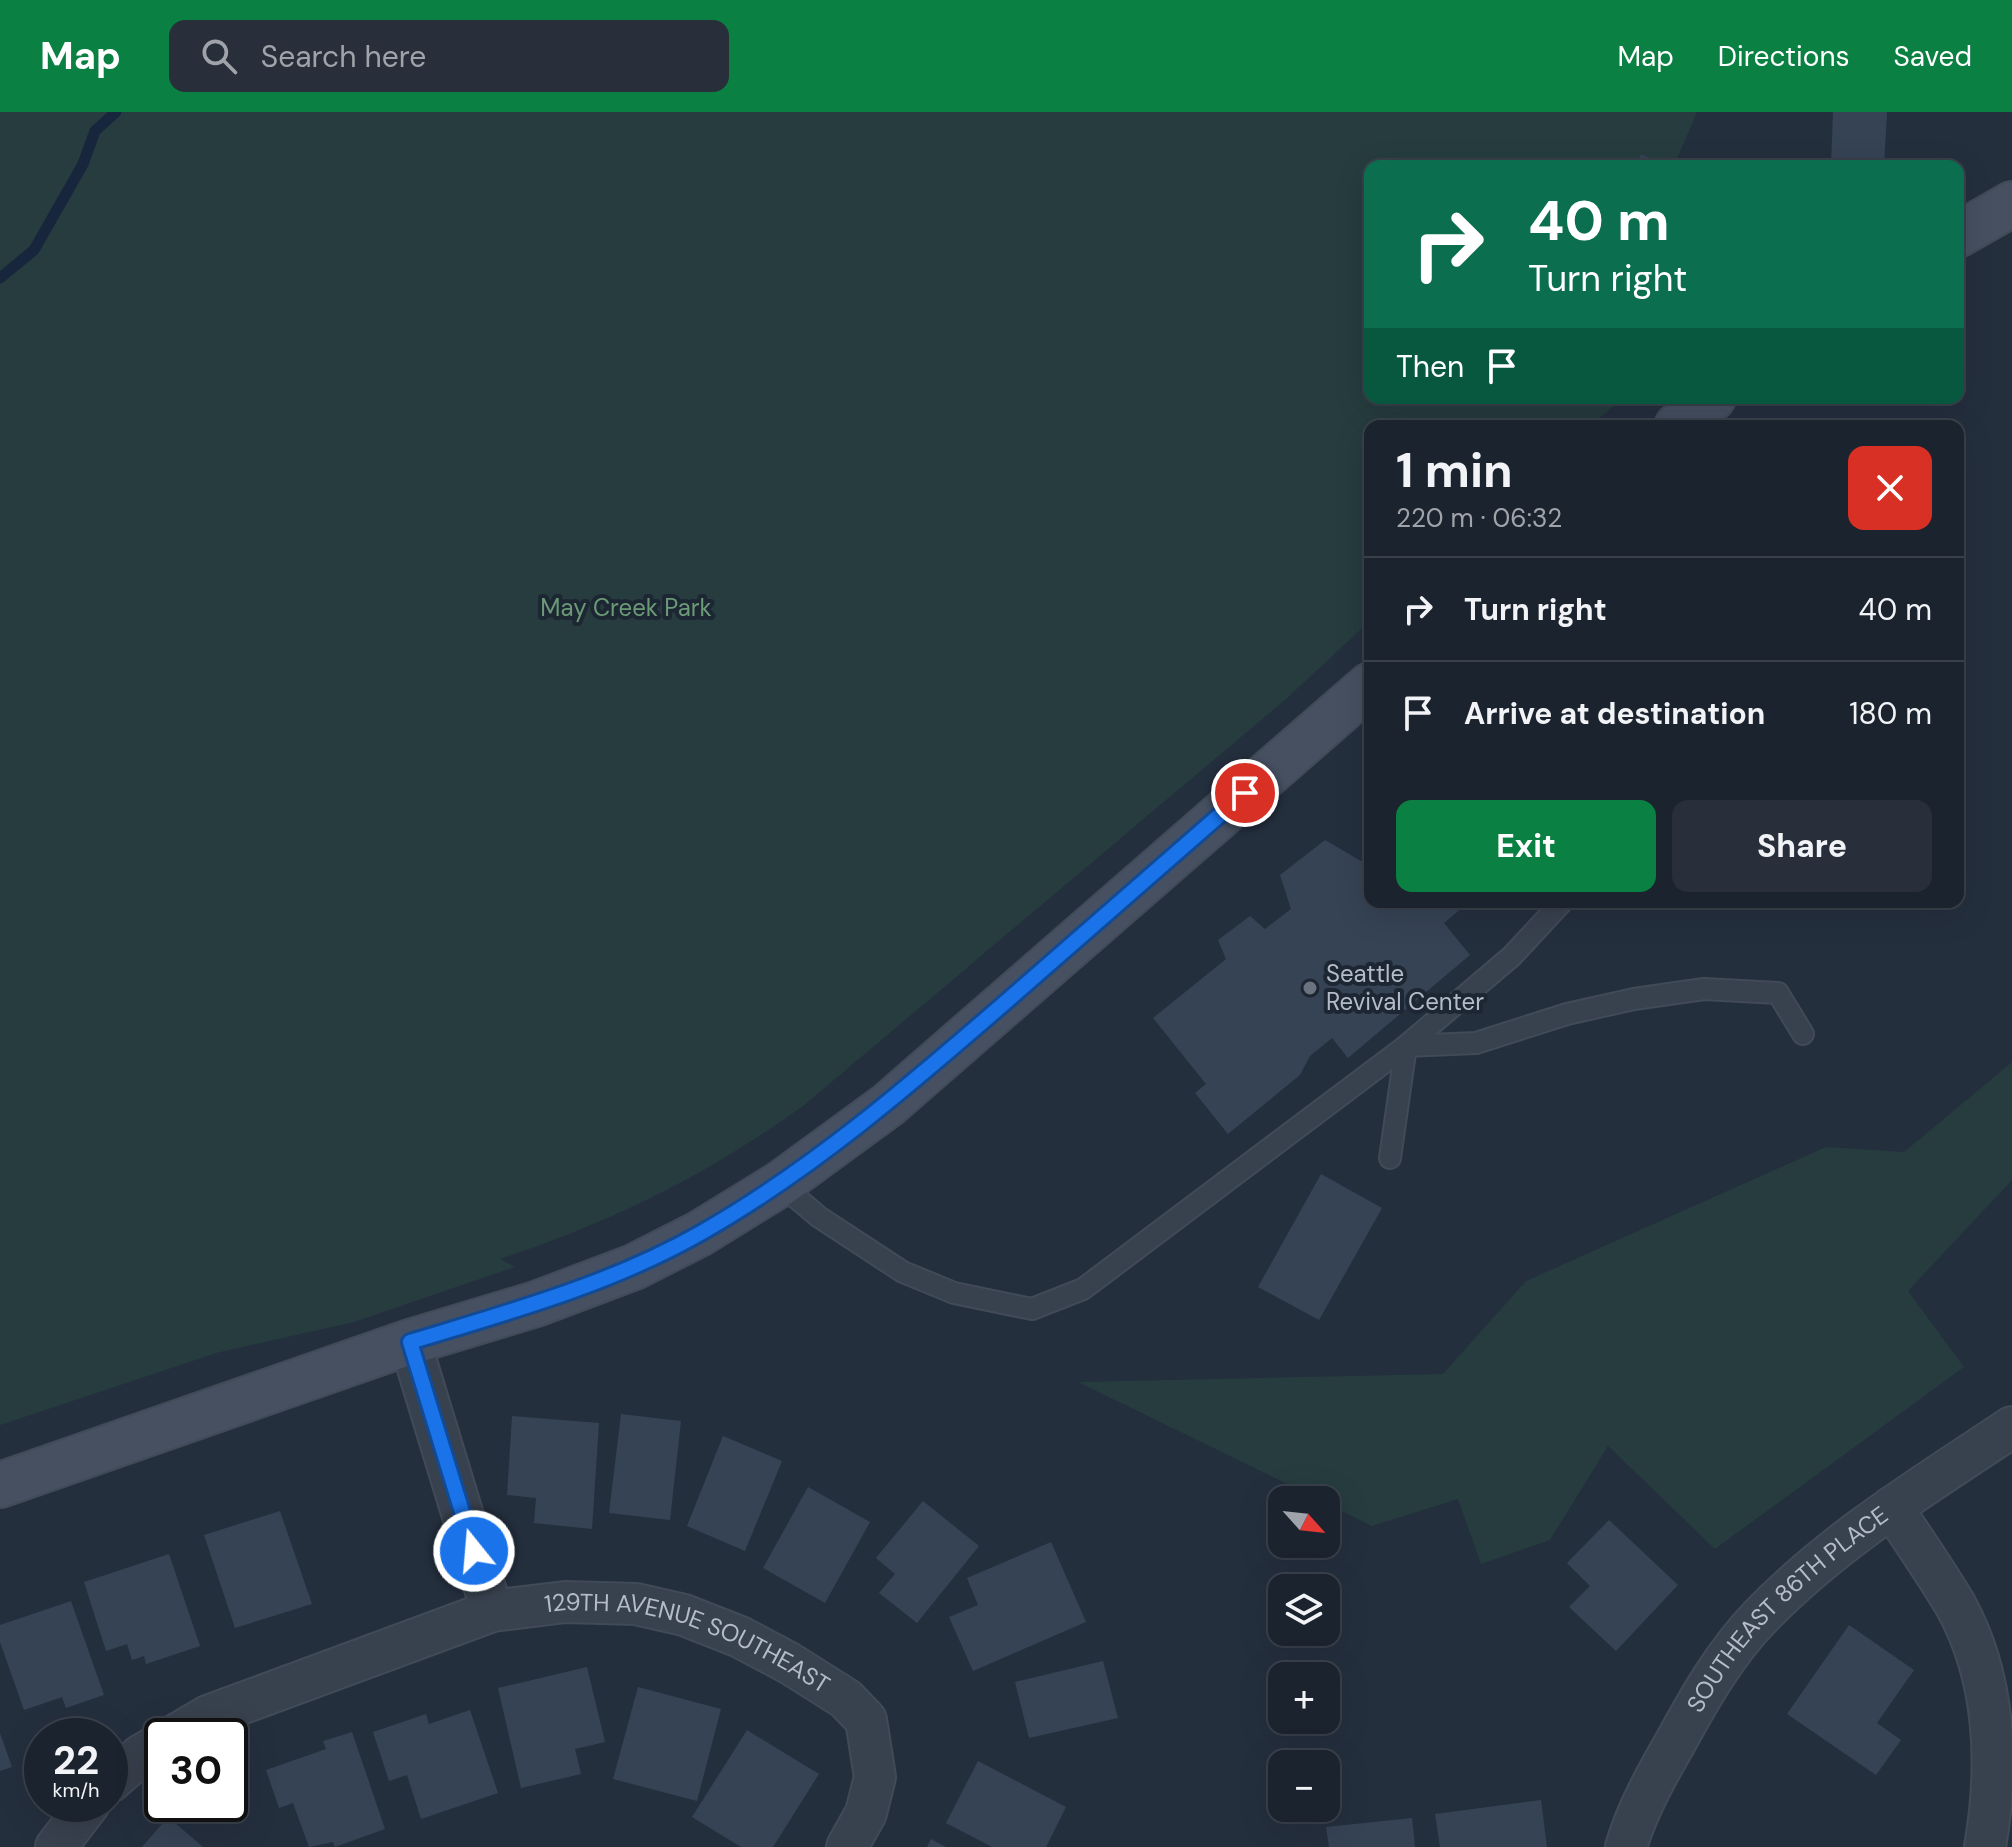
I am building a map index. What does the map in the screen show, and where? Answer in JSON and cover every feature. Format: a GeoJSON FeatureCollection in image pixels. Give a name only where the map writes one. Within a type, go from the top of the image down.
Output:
{"type":"FeatureCollection","features":[{"type":"Feature","properties":{"kind":"street"},"geometry":{"type":"LineString","coordinates":[[1964,232],[2012,204]]}},
{"type":"Feature","properties":{"kind":"street"},"geometry":{"type":"LineString","coordinates":[[1685,420],[1705,404]]}},
{"type":"Feature","properties":{"kind":"street"},"geometry":{"type":"LineString","coordinates":[[0,1485],[410,1342],[536,1304],[634,1267],[699,1234],[780,1184],[888,1105],[1364,692]]}},
{"type":"Feature","properties":{"kind":"street"},"geometry":{"type":"LineString","coordinates":[[410,1342],[492,1611]]}},
{"type":"Feature","properties":{"kind":"street","name":"SOUTHEAST 86TH PLACE"},"geometry":{"type":"LineString","coordinates":[[1626,1847],[1654,1779],[1706,1687],[1759,1618],[1825,1558],[1892,1507],[2012,1427]]}},
{"type":"Feature","properties":{"kind":"street"},"geometry":{"type":"LineString","coordinates":[[1892,1507],[1956,1608],[1980,1663],[1991,1714],[1992,1740],[1990,1816],[1985,1847]]}},
{"type":"Feature","properties":{"kind":"street","name":"129TH AVENUE SOUTHEAST"},"geometry":{"type":"LineString","coordinates":[[205,1718],[492,1611],[565,1602],[636,1604],[684,1615],[740,1637],[846,1699],[866,1720],[875,1777],[866,1813],[847,1847]]}},
{"type":"Feature","properties":{"kind":"street"},"geometry":{"type":"LineString","coordinates":[[128,1766],[144,1753]]}},
{"type":"Feature","properties":{"kind":"street"},"geometry":{"type":"LineString","coordinates":[[56,1847],[75,1822]]}},
{"type":"Feature","properties":{"kind":"lane"},"geometry":{"type":"LineString","coordinates":[[780,1184],[819,1217],[903,1272],[954,1293],[1032,1309],[1083,1289],[1406,1046],[1512,956],[1556,908]]}},
{"type":"Feature","properties":{"kind":"lane"},"geometry":{"type":"LineString","coordinates":[[1406,1046],[1476,1043],[1580,1011],[1704,989],[1778,993],[1803,1034]]}},
{"type":"Feature","properties":{"kind":"lane"},"geometry":{"type":"LineString","coordinates":[[1390,1158],[1406,1046]]}},
{"type":"Feature","properties":{"kind":"green space","name":"May Creek Park"},"geometry":{"type":"Polygon","coordinates":[[[0,112],[1697,112],[1677,160],[1364,160],[1364,404],[1616,404],[1596,420],[1364,420],[1364,627],[1286,699],[803,1106],[730,1154],[658,1194],[582,1229],[500,1259],[515,1267],[354,1322],[216,1353],[0,1425],[0,112]]]}},
{"type":"Feature","properties":{"kind":"green space"},"geometry":{"type":"Polygon","coordinates":[[[2012,1062],[2012,1180],[1908,1291],[1964,1367],[1715,1549],[1608,1446],[1550,1540],[1481,1564],[1458,1499],[1372,1526],[1340,1510],[1340,1486],[1291,1486],[1078,1382],[1443,1374],[1526,1281],[1826,1147],[1904,1152],[2012,1062]]]}},
{"type":"Feature","properties":{"kind":"building"},"geometry":{"type":"Polygon","coordinates":[[[1833,112],[1887,112],[1884,160],[1831,160],[1833,112]]]}},
{"type":"Feature","properties":{"kind":"building"},"geometry":{"type":"Polygon","coordinates":[[[1641,154],[1654,160],[1638,160],[1641,154]]]}},
{"type":"Feature","properties":{"kind":"building","name":"Seattle Revival Center"},"geometry":{"type":"Polygon","coordinates":[[[1325,840],[1361,861],[1364,859],[1364,908],[1462,908],[1444,923],[1470,955],[1348,1058],[1332,1038],[1310,1056],[1300,1075],[1228,1134],[1195,1093],[1206,1084],[1153,1018],[1226,959],[1218,940],[1250,916],[1265,929],[1291,909],[1280,875],[1325,840]]]}},
{"type":"Feature","properties":{"kind":"building"},"geometry":{"type":"Polygon","coordinates":[[[1321,1174],[1382,1208],[1319,1320],[1258,1287],[1321,1174]]]}},
{"type":"Feature","properties":{"kind":"building"},"geometry":{"type":"Polygon","coordinates":[[[621,1414],[681,1421],[670,1520],[609,1513],[621,1414]]]}},
{"type":"Feature","properties":{"kind":"building"},"geometry":{"type":"Polygon","coordinates":[[[512,1416],[599,1423],[592,1529],[534,1523],[536,1498],[507,1495],[512,1416]]]}},
{"type":"Feature","properties":{"kind":"building"},"geometry":{"type":"Polygon","coordinates":[[[723,1436],[782,1461],[745,1551],[687,1526],[723,1436]]]}},
{"type":"Feature","properties":{"kind":"building"},"geometry":{"type":"Polygon","coordinates":[[[808,1487],[870,1522],[825,1603],[763,1568],[808,1487]]]}},
{"type":"Feature","properties":{"kind":"building"},"geometry":{"type":"Polygon","coordinates":[[[923,1501],[979,1546],[917,1623],[879,1593],[895,1574],[876,1558],[923,1501]]]}},
{"type":"Feature","properties":{"kind":"building"},"geometry":{"type":"Polygon","coordinates":[[[280,1511],[312,1604],[235,1628],[204,1535],[280,1511]]]}},
{"type":"Feature","properties":{"kind":"building"},"geometry":{"type":"Polygon","coordinates":[[[1609,1520],[1678,1585],[1616,1651],[1569,1607],[1590,1586],[1567,1563],[1609,1520]]]}},
{"type":"Feature","properties":{"kind":"building"},"geometry":{"type":"Polygon","coordinates":[[[1051,1542],[1086,1622],[973,1671],[949,1617],[978,1605],[967,1578],[1051,1542]]]}},
{"type":"Feature","properties":{"kind":"building"},"geometry":{"type":"Polygon","coordinates":[[[169,1554],[200,1646],[146,1664],[144,1656],[132,1660],[127,1644],[106,1651],[84,1582],[169,1554]]]}},
{"type":"Feature","properties":{"kind":"building"},"geometry":{"type":"Polygon","coordinates":[[[71,1601],[104,1695],[66,1708],[62,1697],[24,1710],[0,1642],[0,1625],[71,1601]]]}},
{"type":"Feature","properties":{"kind":"building"},"geometry":{"type":"Polygon","coordinates":[[[1849,1625],[1914,1670],[1877,1723],[1901,1740],[1876,1775],[1787,1714],[1849,1625]]]}},
{"type":"Feature","properties":{"kind":"building"},"geometry":{"type":"Polygon","coordinates":[[[1103,1661],[1118,1718],[1029,1738],[1015,1682],[1103,1661]]]}},
{"type":"Feature","properties":{"kind":"building"},"geometry":{"type":"Polygon","coordinates":[[[587,1667],[605,1742],[575,1749],[581,1774],[521,1788],[498,1688],[587,1667]]]}},
{"type":"Feature","properties":{"kind":"building"},"geometry":{"type":"Polygon","coordinates":[[[638,1687],[721,1709],[697,1801],[613,1779],[638,1687]]]}},
{"type":"Feature","properties":{"kind":"building"},"geometry":{"type":"Polygon","coordinates":[[[470,1710],[498,1793],[421,1819],[407,1775],[389,1781],[373,1732],[426,1714],[429,1724],[470,1710]]]}},
{"type":"Feature","properties":{"kind":"building"},"geometry":{"type":"Polygon","coordinates":[[[747,1730],[819,1774],[773,1847],[741,1847],[692,1817],[747,1730]]]}},
{"type":"Feature","properties":{"kind":"building"},"geometry":{"type":"Polygon","coordinates":[[[352,1732],[385,1829],[335,1847],[333,1842],[309,1847],[293,1803],[279,1808],[266,1770],[326,1749],[323,1741],[352,1732]]]}},
{"type":"Feature","properties":{"kind":"building"},"geometry":{"type":"Polygon","coordinates":[[[0,1733],[12,1767],[0,1771],[0,1733]]]}},
{"type":"Feature","properties":{"kind":"building"},"geometry":{"type":"Polygon","coordinates":[[[978,1761],[1066,1807],[1046,1847],[992,1847],[946,1823],[978,1761]]]}},
{"type":"Feature","properties":{"kind":"building"},"geometry":{"type":"Polygon","coordinates":[[[1541,1800],[1547,1847],[1440,1847],[1435,1814],[1541,1800]]]}},
{"type":"Feature","properties":{"kind":"building"},"geometry":{"type":"Polygon","coordinates":[[[1412,1818],[1415,1847],[1329,1847],[1326,1827],[1412,1818]]]}},
{"type":"Feature","properties":{"kind":"building"},"geometry":{"type":"Polygon","coordinates":[[[164,1822],[174,1822],[203,1847],[142,1847],[164,1822]]]}},
{"type":"Feature","properties":{"kind":"building"},"geometry":{"type":"Polygon","coordinates":[[[931,1839],[946,1847],[927,1847],[931,1839]]]}},
{"type":"Feature","properties":{"kind":"waterway"},"geometry":{"type":"LineString","coordinates":[[0,278],[34,250],[83,164],[95,131],[116,112]]}},
{"type":"Feature","properties":{"kind":"place","name":"Seattle Revival Center"},"geometry":{"type":"Point","coordinates":[1310,988]}},
{"type":"Feature","properties":{"kind":"route"},"geometry":{"type":"LineString","coordinates":[[474,1551],[410,1342],[536,1304],[634,1267],[699,1234],[780,1184],[888,1105],[1245,793]]}}]}
